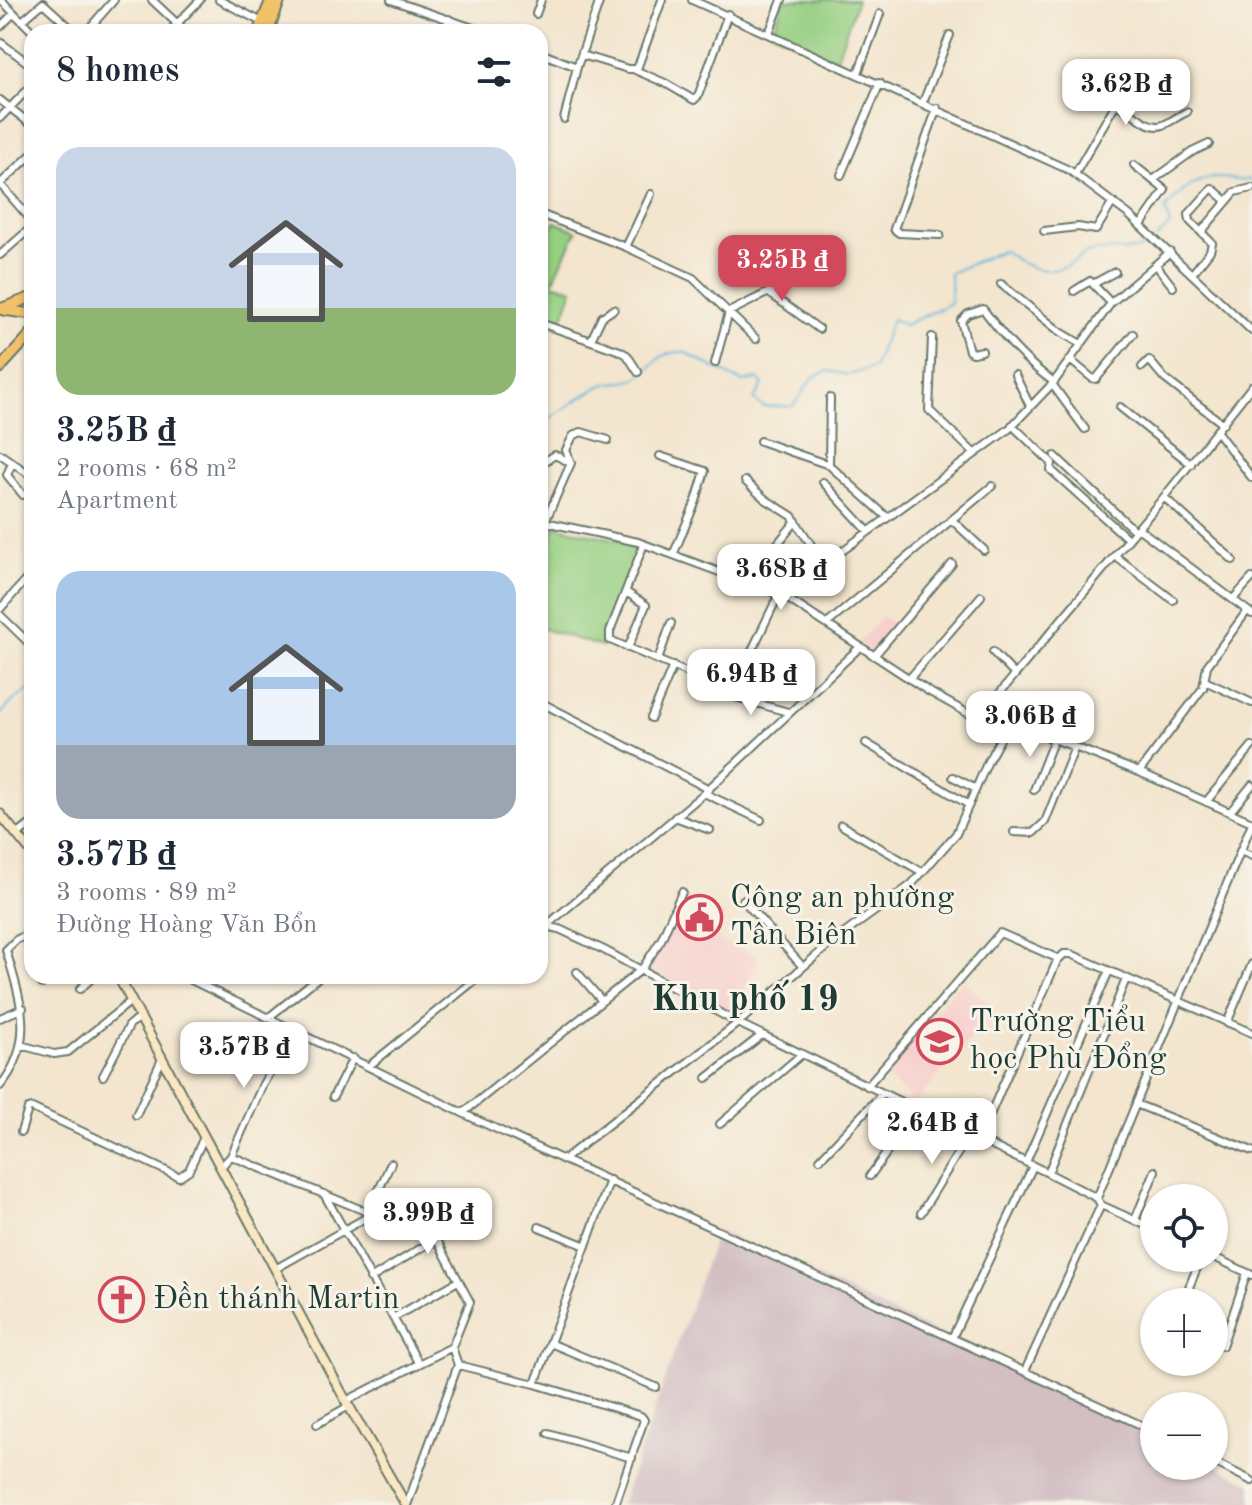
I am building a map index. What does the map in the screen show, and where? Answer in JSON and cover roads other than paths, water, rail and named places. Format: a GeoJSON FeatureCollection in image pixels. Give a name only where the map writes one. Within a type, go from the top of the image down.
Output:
{"type":"FeatureCollection","features":[{"type":"Feature","properties":{"kind":"main road"},"geometry":{"type":"LineString","coordinates":[[261,24],[271,0]]}},
{"type":"Feature","properties":{"kind":"main road"},"geometry":{"type":"LineString","coordinates":[[271,24],[280,0]]}},
{"type":"Feature","properties":{"kind":"main road"},"geometry":{"type":"LineString","coordinates":[[0,309],[24,300]]}},
{"type":"Feature","properties":{"kind":"main road"},"geometry":{"type":"LineString","coordinates":[[0,309],[24,313]]}},
{"type":"Feature","properties":{"kind":"main road"},"geometry":{"type":"LineString","coordinates":[[0,368],[24,342]]}},
{"type":"Feature","properties":{"kind":"main road"},"geometry":{"type":"LineString","coordinates":[[0,814],[24,843]]}},
{"type":"Feature","properties":{"kind":"main road"},"geometry":{"type":"LineString","coordinates":[[122,984],[348,1404],[406,1505]]}},
{"type":"Feature","properties":{"kind":"street"},"geometry":{"type":"LineString","coordinates":[[1,0],[25,24]]}},
{"type":"Feature","properties":{"kind":"street"},"geometry":{"type":"LineString","coordinates":[[93,24],[114,0]]}},
{"type":"Feature","properties":{"kind":"street"},"geometry":{"type":"LineString","coordinates":[[152,0],[178,22],[200,0]]}},
{"type":"Feature","properties":{"kind":"street"},"geometry":{"type":"LineString","coordinates":[[219,0],[255,24]]}},
{"type":"Feature","properties":{"kind":"street"},"geometry":{"type":"LineString","coordinates":[[391,0],[463,24]]}},
{"type":"Feature","properties":{"kind":"street"},"geometry":{"type":"LineString","coordinates":[[536,14],[541,0]]}},
{"type":"Feature","properties":{"kind":"street"},"geometry":{"type":"LineString","coordinates":[[564,119],[577,67],[600,0]]}},
{"type":"Feature","properties":{"kind":"street"},"geometry":{"type":"LineString","coordinates":[[635,70],[641,63],[662,0]]}},
{"type":"Feature","properties":{"kind":"street"},"geometry":{"type":"LineString","coordinates":[[692,0],[937,108],[1075,174],[1141,225],[1252,331]]}},
{"type":"Feature","properties":{"kind":"street"},"geometry":{"type":"LineString","coordinates":[[769,33],[782,0]]}},
{"type":"Feature","properties":{"kind":"street"},"geometry":{"type":"LineString","coordinates":[[22,21],[43,3],[66,24]]}},
{"type":"Feature","properties":{"kind":"street"},"geometry":{"type":"LineString","coordinates":[[0,27],[14,13]]}},
{"type":"Feature","properties":{"kind":"street"},"geometry":{"type":"LineString","coordinates":[[582,55],[635,70],[694,100],[728,14]]}},
{"type":"Feature","properties":{"kind":"street"},"geometry":{"type":"LineString","coordinates":[[858,73],[880,14]]}},
{"type":"Feature","properties":{"kind":"street"},"geometry":{"type":"LineString","coordinates":[[447,24],[449,19]]}},
{"type":"Feature","properties":{"kind":"street"},"geometry":{"type":"LineString","coordinates":[[923,102],[950,35]]}},
{"type":"Feature","properties":{"kind":"street"},"geometry":{"type":"LineString","coordinates":[[0,42],[24,60]]}},
{"type":"Feature","properties":{"kind":"street"},"geometry":{"type":"LineString","coordinates":[[548,56],[577,67]]}},
{"type":"Feature","properties":{"kind":"street"},"geometry":{"type":"LineString","coordinates":[[841,175],[880,83]]}},
{"type":"Feature","properties":{"kind":"street"},"geometry":{"type":"LineString","coordinates":[[0,118],[24,93]]}},
{"type":"Feature","properties":{"kind":"street"},"geometry":{"type":"LineString","coordinates":[[0,100],[24,118]]}},
{"type":"Feature","properties":{"kind":"street"},"geometry":{"type":"LineString","coordinates":[[1075,174],[1115,105],[1158,126],[1187,112]]}},
{"type":"Feature","properties":{"kind":"street"},"geometry":{"type":"LineString","coordinates":[[937,108],[894,229],[899,233],[940,235]]}},
{"type":"Feature","properties":{"kind":"street"},"geometry":{"type":"LineString","coordinates":[[1153,180],[1192,152],[1209,144]]}},
{"type":"Feature","properties":{"kind":"street"},"geometry":{"type":"LineString","coordinates":[[24,162],[0,184],[24,212]]}},
{"type":"Feature","properties":{"kind":"street"},"geometry":{"type":"LineString","coordinates":[[1134,165],[1165,190],[1141,225]]}},
{"type":"Feature","properties":{"kind":"street"},"geometry":{"type":"LineString","coordinates":[[1201,232],[1235,192],[1252,188]]}},
{"type":"Feature","properties":{"kind":"street"},"geometry":{"type":"LineString","coordinates":[[1192,274],[1212,248],[1212,243],[1188,217],[1209,189],[1215,189],[1227,201]]}},
{"type":"Feature","properties":{"kind":"street"},"geometry":{"type":"LineString","coordinates":[[626,247],[651,194]]}},
{"type":"Feature","properties":{"kind":"street"},"geometry":{"type":"LineString","coordinates":[[1044,231],[1078,227],[1096,230],[1113,202]]}},
{"type":"Feature","properties":{"kind":"street"},"geometry":{"type":"LineString","coordinates":[[548,217],[626,247],[693,278],[756,339]]}},
{"type":"Feature","properties":{"kind":"street"},"geometry":{"type":"LineString","coordinates":[[0,255],[24,234]]}},
{"type":"Feature","properties":{"kind":"street"},"geometry":{"type":"LineString","coordinates":[[715,363],[729,312],[783,283],[794,264],[791,253],[800,247]]}},
{"type":"Feature","properties":{"kind":"street"},"geometry":{"type":"LineString","coordinates":[[717,662],[737,669],[744,667],[780,595],[1012,425],[1053,383],[1111,303],[1170,252]]}},
{"type":"Feature","properties":{"kind":"street"},"geometry":{"type":"LineString","coordinates":[[1156,265],[1173,287]]}},
{"type":"Feature","properties":{"kind":"street"},"geometry":{"type":"LineString","coordinates":[[1093,284],[1115,272]]}},
{"type":"Feature","properties":{"kind":"street"},"geometry":{"type":"LineString","coordinates":[[1074,291],[1088,280],[1111,303]]}},
{"type":"Feature","properties":{"kind":"street"},"geometry":{"type":"LineString","coordinates":[[1001,284],[1059,331],[1081,344]]}},
{"type":"Feature","properties":{"kind":"street"},"geometry":{"type":"LineString","coordinates":[[769,293],[819,329]]}},
{"type":"Feature","properties":{"kind":"street"},"geometry":{"type":"LineString","coordinates":[[591,340],[602,317],[614,309]]}},
{"type":"Feature","properties":{"kind":"street"},"geometry":{"type":"LineString","coordinates":[[982,351],[969,351],[961,321],[968,314],[983,309],[1009,343],[1053,383],[1085,429]]}},
{"type":"Feature","properties":{"kind":"street"},"geometry":{"type":"LineString","coordinates":[[548,326],[627,355],[638,372]]}},
{"type":"Feature","properties":{"kind":"street"},"geometry":{"type":"LineString","coordinates":[[1070,360],[1096,379],[1133,334]]}},
{"type":"Feature","properties":{"kind":"street"},"geometry":{"type":"LineString","coordinates":[[932,337],[929,410],[975,454]]}},
{"type":"Feature","properties":{"kind":"street"},"geometry":{"type":"LineString","coordinates":[[1142,367],[1149,360],[1165,379],[1223,424]]}},
{"type":"Feature","properties":{"kind":"street"},"geometry":{"type":"LineString","coordinates":[[1015,375],[1030,406]]}},
{"type":"Feature","properties":{"kind":"street"},"geometry":{"type":"LineString","coordinates":[[978,719],[1137,530],[1252,386]]}},
{"type":"Feature","properties":{"kind":"street"},"geometry":{"type":"LineString","coordinates":[[829,465],[830,398]]}},
{"type":"Feature","properties":{"kind":"street"},"geometry":{"type":"LineString","coordinates":[[1120,407],[1191,464]]}},
{"type":"Feature","properties":{"kind":"street"},"geometry":{"type":"LineString","coordinates":[[1012,425],[1052,463],[1051,471],[1128,539]]}},
{"type":"Feature","properties":{"kind":"street"},"geometry":{"type":"LineString","coordinates":[[1217,432],[1252,478]]}},
{"type":"Feature","properties":{"kind":"street"},"geometry":{"type":"LineString","coordinates":[[548,510],[571,463],[567,447],[576,433],[608,440]]}},
{"type":"Feature","properties":{"kind":"street"},"geometry":{"type":"LineString","coordinates":[[760,441],[829,465],[887,517]]}},
{"type":"Feature","properties":{"kind":"street"},"geometry":{"type":"LineString","coordinates":[[0,454],[24,471]]}},
{"type":"Feature","properties":{"kind":"street"},"geometry":{"type":"LineString","coordinates":[[548,459],[555,455],[571,463]]}},
{"type":"Feature","properties":{"kind":"street"},"geometry":{"type":"LineString","coordinates":[[660,456],[705,471],[673,555]]}},
{"type":"Feature","properties":{"kind":"street"},"geometry":{"type":"LineString","coordinates":[[1055,456],[1137,530],[1249,613],[1207,666],[1205,681],[1194,700],[1139,772]]}},
{"type":"Feature","properties":{"kind":"street"},"geometry":{"type":"LineString","coordinates":[[0,482],[12,463]]}},
{"type":"Feature","properties":{"kind":"street"},"geometry":{"type":"LineString","coordinates":[[7,475],[23,495]]}},
{"type":"Feature","properties":{"kind":"street"},"geometry":{"type":"LineString","coordinates":[[745,481],[765,499],[790,514],[823,563]]}},
{"type":"Feature","properties":{"kind":"street"},"geometry":{"type":"LineString","coordinates":[[823,482],[868,531]]}},
{"type":"Feature","properties":{"kind":"street"},"geometry":{"type":"LineString","coordinates":[[827,624],[992,486]]}},
{"type":"Feature","properties":{"kind":"street"},"geometry":{"type":"LineString","coordinates":[[1164,497],[1233,560]]}},
{"type":"Feature","properties":{"kind":"street"},"geometry":{"type":"LineString","coordinates":[[952,520],[984,550]]}},
{"type":"Feature","properties":{"kind":"street"},"geometry":{"type":"LineString","coordinates":[[775,547],[796,521]]}},
{"type":"Feature","properties":{"kind":"street"},"geometry":{"type":"LineString","coordinates":[[548,523],[644,544],[780,595],[909,679],[978,719],[991,717],[1054,739],[1139,772],[1252,822],[1099,1201],[1025,1371]]}},
{"type":"Feature","properties":{"kind":"street"},"geometry":{"type":"LineString","coordinates":[[644,544],[609,636],[613,642],[700,678]]}},
{"type":"Feature","properties":{"kind":"street"},"geometry":{"type":"LineString","coordinates":[[1115,556],[1173,600]]}},
{"type":"Feature","properties":{"kind":"street"},"geometry":{"type":"LineString","coordinates":[[874,656],[952,564]]}},
{"type":"Feature","properties":{"kind":"street"},"geometry":{"type":"LineString","coordinates":[[1233,599],[1252,578]]}},
{"type":"Feature","properties":{"kind":"street"},"geometry":{"type":"LineString","coordinates":[[24,583],[0,612],[24,638]]}},
{"type":"Feature","properties":{"kind":"street"},"geometry":{"type":"LineString","coordinates":[[626,592],[646,605],[628,648]]}},
{"type":"Feature","properties":{"kind":"street"},"geometry":{"type":"LineString","coordinates":[[909,679],[981,596]]}},
{"type":"Feature","properties":{"kind":"street"},"geometry":{"type":"LineString","coordinates":[[658,660],[671,623]]}},
{"type":"Feature","properties":{"kind":"street"},"geometry":{"type":"LineString","coordinates":[[548,923],[706,791],[860,647]]}},
{"type":"Feature","properties":{"kind":"street"},"geometry":{"type":"LineString","coordinates":[[993,652],[1015,675]]}},
{"type":"Feature","properties":{"kind":"street"},"geometry":{"type":"LineString","coordinates":[[651,718],[673,666]]}},
{"type":"Feature","properties":{"kind":"street"},"geometry":{"type":"LineString","coordinates":[[1205,681],[1252,703]]}},
{"type":"Feature","properties":{"kind":"street"},"geometry":{"type":"LineString","coordinates":[[721,693],[788,712]]}},
{"type":"Feature","properties":{"kind":"street"},"geometry":{"type":"LineString","coordinates":[[548,706],[761,820]]}},
{"type":"Feature","properties":{"kind":"street"},"geometry":{"type":"LineString","coordinates":[[563,1160],[738,1023],[831,943],[911,885],[956,834],[1009,723]]}},
{"type":"Feature","properties":{"kind":"street"},"geometry":{"type":"LineString","coordinates":[[1034,790],[1054,739]]}},
{"type":"Feature","properties":{"kind":"street"},"geometry":{"type":"LineString","coordinates":[[866,743],[969,805]]}},
{"type":"Feature","properties":{"kind":"street"},"geometry":{"type":"LineString","coordinates":[[1206,802],[1252,746]]}},
{"type":"Feature","properties":{"kind":"street"},"geometry":{"type":"LineString","coordinates":[[1014,832],[1033,833],[1045,822],[1075,747]]}},
{"type":"Feature","properties":{"kind":"street"},"geometry":{"type":"LineString","coordinates":[[953,777],[976,789]]}},
{"type":"Feature","properties":{"kind":"street"},"geometry":{"type":"LineString","coordinates":[[1230,812],[1252,785]]}},
{"type":"Feature","properties":{"kind":"street"},"geometry":{"type":"LineString","coordinates":[[675,817],[710,830]]}},
{"type":"Feature","properties":{"kind":"street"},"geometry":{"type":"LineString","coordinates":[[841,825],[922,872]]}},
{"type":"Feature","properties":{"kind":"street"},"geometry":{"type":"LineString","coordinates":[[17,835],[24,829]]}},
{"type":"Feature","properties":{"kind":"street"},"geometry":{"type":"LineString","coordinates":[[1240,851],[1252,856]]}},
{"type":"Feature","properties":{"kind":"street"},"geometry":{"type":"LineString","coordinates":[[463,1113],[642,969],[661,940],[682,892]]}},
{"type":"Feature","properties":{"kind":"street"},"geometry":{"type":"LineString","coordinates":[[743,900],[803,967]]}},
{"type":"Feature","properties":{"kind":"street"},"geometry":{"type":"LineString","coordinates":[[548,928],[559,929],[642,969],[738,1023],[1048,1173],[1140,1222]]}},
{"type":"Feature","properties":{"kind":"street"},"geometry":{"type":"LineString","coordinates":[[867,1086],[1000,933],[1059,959]]}},
{"type":"Feature","properties":{"kind":"street"},"geometry":{"type":"LineString","coordinates":[[0,1086],[15,1064],[23,1034],[23,1008],[6,950],[24,936]]}},
{"type":"Feature","properties":{"kind":"street"},"geometry":{"type":"LineString","coordinates":[[979,1140],[1059,959],[1064,954],[1071,954],[1252,1033]]}},
{"type":"Feature","properties":{"kind":"street"},"geometry":{"type":"LineString","coordinates":[[1227,1023],[1252,964]]}},
{"type":"Feature","properties":{"kind":"street"},"geometry":{"type":"LineString","coordinates":[[952,1338],[1109,971]]}},
{"type":"Feature","properties":{"kind":"street"},"geometry":{"type":"LineString","coordinates":[[577,972],[602,1001]]}},
{"type":"Feature","properties":{"kind":"street"},"geometry":{"type":"LineString","coordinates":[[1048,1173],[1126,979]]}},
{"type":"Feature","properties":{"kind":"street"},"geometry":{"type":"LineString","coordinates":[[80,989],[85,984]]}},
{"type":"Feature","properties":{"kind":"street"},"geometry":{"type":"LineString","coordinates":[[199,984],[563,1160],[1140,1424]]}},
{"type":"Feature","properties":{"kind":"street"},"geometry":{"type":"LineString","coordinates":[[268,1018],[310,984]]}},
{"type":"Feature","properties":{"kind":"street"},"geometry":{"type":"LineString","coordinates":[[369,1066],[470,984]]}},
{"type":"Feature","properties":{"kind":"street"},"geometry":{"type":"LineString","coordinates":[[20,1045],[54,1054],[68,1052],[131,1001]]}},
{"type":"Feature","properties":{"kind":"street"},"geometry":{"type":"LineString","coordinates":[[0,1018],[23,1008]]}},
{"type":"Feature","properties":{"kind":"street"},"geometry":{"type":"LineString","coordinates":[[103,1076],[130,1024],[140,1018]]}},
{"type":"Feature","properties":{"kind":"street"},"geometry":{"type":"LineString","coordinates":[[221,1167],[231,1156],[263,1084],[294,1030]]}},
{"type":"Feature","properties":{"kind":"street"},"geometry":{"type":"LineString","coordinates":[[707,1078],[762,1035]]}},
{"type":"Feature","properties":{"kind":"street"},"geometry":{"type":"LineString","coordinates":[[720,1124],[802,1054]]}},
{"type":"Feature","properties":{"kind":"street"},"geometry":{"type":"LineString","coordinates":[[333,1097],[353,1058]]}},
{"type":"Feature","properties":{"kind":"street"},"geometry":{"type":"LineString","coordinates":[[136,1115],[162,1059]]}},
{"type":"Feature","properties":{"kind":"street"},"geometry":{"type":"LineString","coordinates":[[820,1159],[882,1094]]}},
{"type":"Feature","properties":{"kind":"street"},"geometry":{"type":"LineString","coordinates":[[1136,1104],[1252,1151]]}},
{"type":"Feature","properties":{"kind":"street"},"geometry":{"type":"LineString","coordinates":[[21,1132],[28,1109],[32,1108],[179,1177],[187,1174],[204,1137]]}},
{"type":"Feature","properties":{"kind":"street"},"geometry":{"type":"LineString","coordinates":[[870,1176],[917,1110]]}},
{"type":"Feature","properties":{"kind":"street"},"geometry":{"type":"LineString","coordinates":[[921,1213],[969,1135]]}},
{"type":"Feature","properties":{"kind":"street"},"geometry":{"type":"LineString","coordinates":[[231,1156],[371,1213]]}},
{"type":"Feature","properties":{"kind":"street"},"geometry":{"type":"LineString","coordinates":[[371,1213],[391,1163]]}},
{"type":"Feature","properties":{"kind":"street"},"geometry":{"type":"LineString","coordinates":[[1135,1220],[1155,1171]]}},
{"type":"Feature","properties":{"kind":"street"},"geometry":{"type":"LineString","coordinates":[[535,1384],[610,1180]]}},
{"type":"Feature","properties":{"kind":"street"},"geometry":{"type":"LineString","coordinates":[[324,1194],[419,1364]]}},
{"type":"Feature","properties":{"kind":"street"},"geometry":{"type":"LineString","coordinates":[[275,1269],[371,1213],[411,1194],[436,1239],[470,1302],[452,1347],[458,1365],[406,1505]]}},
{"type":"Feature","properties":{"kind":"street"},"geometry":{"type":"LineString","coordinates":[[539,1227],[586,1246]]}},
{"type":"Feature","properties":{"kind":"street"},"geometry":{"type":"LineString","coordinates":[[370,1279],[436,1239]]}},
{"type":"Feature","properties":{"kind":"street"},"geometry":{"type":"LineString","coordinates":[[1228,1264],[1250,1274],[1228,1331]]}},
{"type":"Feature","properties":{"kind":"street"},"geometry":{"type":"LineString","coordinates":[[393,1318],[458,1281]]}},
{"type":"Feature","properties":{"kind":"street"},"geometry":{"type":"LineString","coordinates":[[550,1343],[656,1387]]}},
{"type":"Feature","properties":{"kind":"street"},"geometry":{"type":"LineString","coordinates":[[317,1424],[452,1347]]}},
{"type":"Feature","properties":{"kind":"street"},"geometry":{"type":"LineString","coordinates":[[458,1365],[641,1416],[644,1420],[615,1505]]}},
{"type":"Feature","properties":{"kind":"street"},"geometry":{"type":"LineString","coordinates":[[548,1433],[632,1458]]}},
{"type":"Feature","properties":{"kind":"street"},"geometry":{"type":"LineString","coordinates":[[1228,1469],[1252,1481]]}},
{"type":"Feature","properties":{"kind":"waterway"},"geometry":{"type":"LineString","coordinates":[[1157,238],[1170,225],[1165,209],[1189,187],[1211,178],[1252,179]]}},
{"type":"Feature","properties":{"kind":"waterway"},"geometry":{"type":"LineString","coordinates":[[548,421],[592,391],[606,384],[633,380],[662,357],[675,352],[684,352],[742,382],[757,379],[763,384],[754,400],[764,407],[793,406],[813,377],[828,371],[849,375],[874,367],[892,319],[905,325],[951,303],[950,273],[1003,250],[1031,267],[1054,270],[1066,267],[1090,252],[1138,249],[1153,243]]}},
{"type":"Feature","properties":{"kind":"waterway"},"geometry":{"type":"LineString","coordinates":[[0,715],[24,693]]}},
{"type":"Feature","properties":{"kind":"place","name":"Công an phường Tân Biên"},"geometry":{"type":"Point","coordinates":[699,917]}},
{"type":"Feature","properties":{"kind":"place","name":"Trường Tiểu học Phù Đổng"},"geometry":{"type":"Point","coordinates":[939,1041]}},
{"type":"Feature","properties":{"kind":"place","name":"Đền thánh Martin"},"geometry":{"type":"Point","coordinates":[122,1300]}},
{"type":"Feature","properties":{"kind":"district","name":"Khu phố 19"},"geometry":{"type":"Point","coordinates":[745,1001]}}]}
